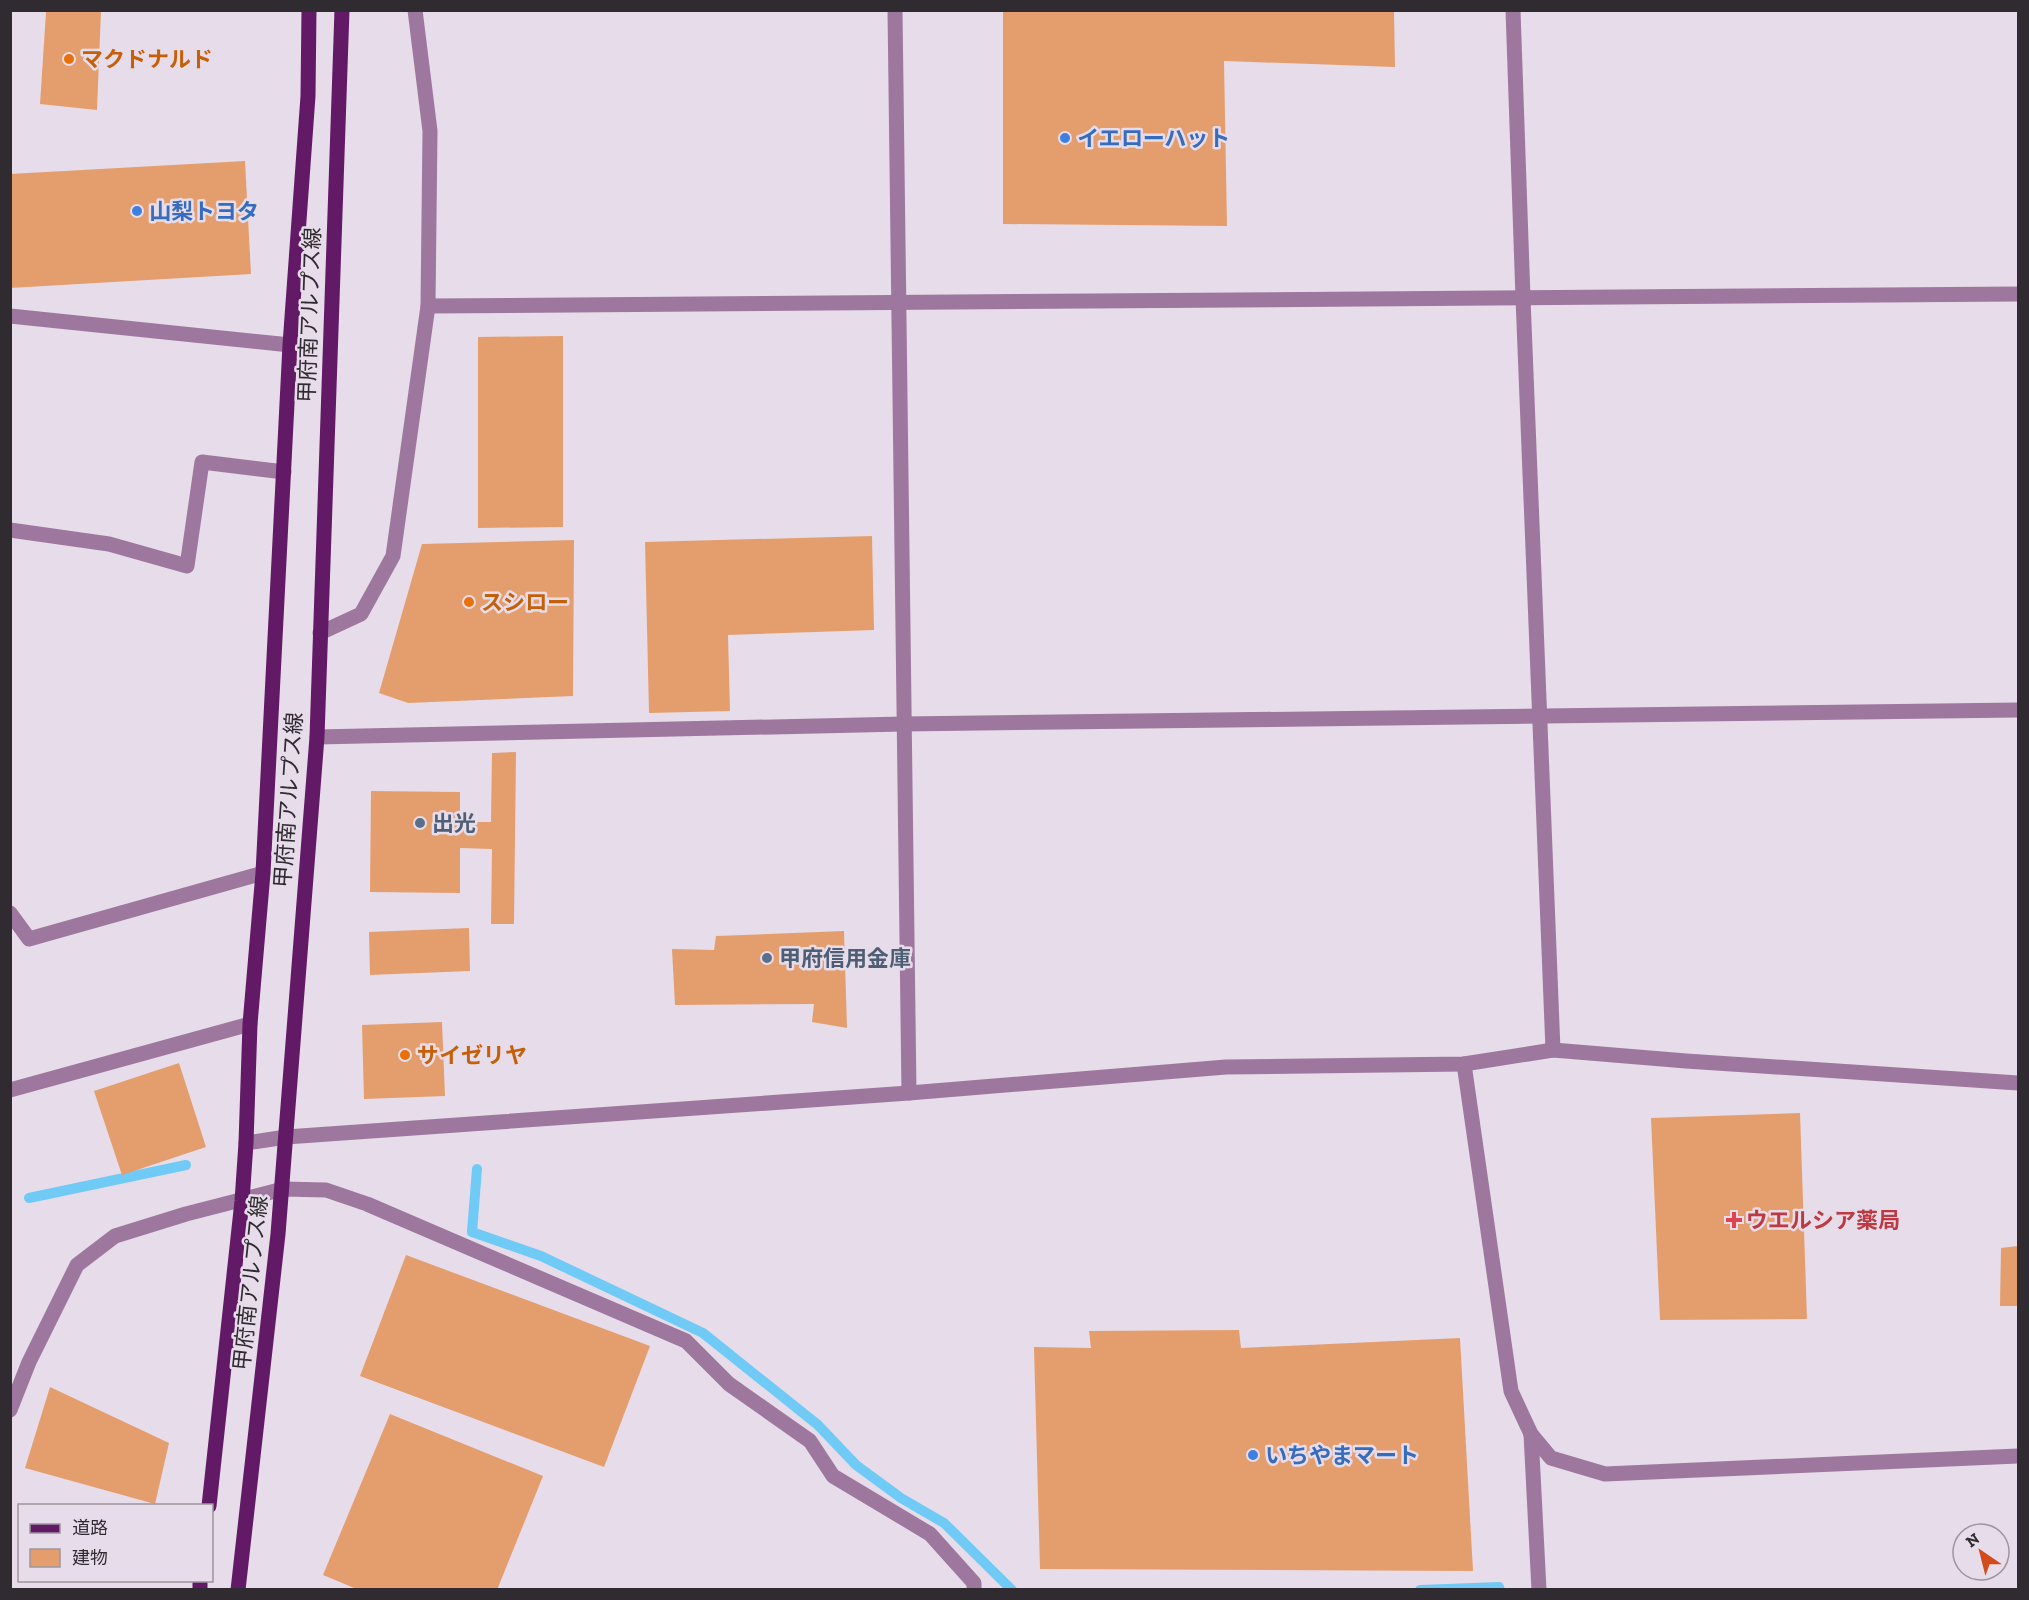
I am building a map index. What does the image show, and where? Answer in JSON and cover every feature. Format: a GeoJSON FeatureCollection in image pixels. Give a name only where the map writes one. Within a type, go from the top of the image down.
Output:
{"type":"FeatureCollection","features":[{"type":"Feature","properties":{"kind":"main road","name":"甲府南アルプス線"},"geometry":{"type":"LineString","coordinates":[[209,1504],[242,1201],[246,1143],[250,1024],[263,873],[290,345],[308,96],[309,10]]}},
{"type":"Feature","properties":{"kind":"main road","name":"甲府南アルプス線"},"geometry":{"type":"LineString","coordinates":[[238,1590],[282,1189],[317,737],[342,10]]}},
{"type":"Feature","properties":{"kind":"street"},"geometry":{"type":"LineString","coordinates":[[320,633],[361,614],[393,556],[428,306],[430,131],[416,10]]}},
{"type":"Feature","properties":{"kind":"street"},"geometry":{"type":"LineString","coordinates":[[895,10],[909,1093]]}},
{"type":"Feature","properties":{"kind":"street"},"geometry":{"type":"LineString","coordinates":[[1513,10],[1553,1050]]}},
{"type":"Feature","properties":{"kind":"street"},"geometry":{"type":"LineString","coordinates":[[428,306],[2019,294]]}},
{"type":"Feature","properties":{"kind":"street"},"geometry":{"type":"LineString","coordinates":[[10,316],[290,345]]}},
{"type":"Feature","properties":{"kind":"street"},"geometry":{"type":"LineString","coordinates":[[10,530],[109,544],[187,566],[202,462],[284,472]]}},
{"type":"Feature","properties":{"kind":"street"},"geometry":{"type":"LineString","coordinates":[[317,737],[904,724],[2019,710]]}},
{"type":"Feature","properties":{"kind":"street"},"geometry":{"type":"LineString","coordinates":[[10,913],[29,939],[263,873]]}},
{"type":"Feature","properties":{"kind":"street"},"geometry":{"type":"LineString","coordinates":[[10,1090],[250,1024]]}},
{"type":"Feature","properties":{"kind":"street"},"geometry":{"type":"LineString","coordinates":[[246,1143],[286,1137],[909,1093],[1226,1067],[1464,1064],[1553,1050],[2019,1083]]}},
{"type":"Feature","properties":{"kind":"street"},"geometry":{"type":"LineString","coordinates":[[1464,1064],[1511,1391],[1531,1434],[1551,1458],[1605,1474],[2019,1456]]}},
{"type":"Feature","properties":{"kind":"street"},"geometry":{"type":"LineString","coordinates":[[10,1410],[29,1362],[77,1265],[115,1236],[186,1214],[282,1189],[326,1190],[368,1204],[686,1341],[729,1384],[810,1441],[833,1476],[930,1534],[974,1583],[974,1590]]}},
{"type":"Feature","properties":{"kind":"street"},"geometry":{"type":"LineString","coordinates":[[1531,1434],[1539,1590]]}},
{"type":"Feature","properties":{"kind":"building"},"geometry":{"type":"Polygon","coordinates":[[[1003,10],[1394,10],[1395,67],[1224,61],[1227,226],[1003,224],[1003,10]]]}},
{"type":"Feature","properties":{"kind":"building"},"geometry":{"type":"Polygon","coordinates":[[[101,11],[97,110],[40,104],[46,12],[101,11]]]}},
{"type":"Feature","properties":{"kind":"building"},"geometry":{"type":"Polygon","coordinates":[[[245,161],[251,274],[10,288],[10,174],[245,161]]]}},
{"type":"Feature","properties":{"kind":"building"},"geometry":{"type":"Polygon","coordinates":[[[563,336],[563,527],[478,528],[478,337],[563,336]]]}},
{"type":"Feature","properties":{"kind":"building"},"geometry":{"type":"Polygon","coordinates":[[[872,536],[874,630],[728,635],[730,711],[649,713],[645,542],[872,536]]]}},
{"type":"Feature","properties":{"kind":"building"},"geometry":{"type":"Polygon","coordinates":[[[574,540],[573,696],[408,703],[379,693],[422,544],[574,540]]]}},
{"type":"Feature","properties":{"kind":"building"},"geometry":{"type":"Polygon","coordinates":[[[516,752],[514,924],[491,924],[492,849],[460,848],[460,893],[370,892],[371,791],[460,792],[460,822],[491,822],[492,753],[516,752]]]}},
{"type":"Feature","properties":{"kind":"building"},"geometry":{"type":"Polygon","coordinates":[[[469,928],[470,971],[370,975],[369,932],[469,928]]]}},
{"type":"Feature","properties":{"kind":"building"},"geometry":{"type":"Polygon","coordinates":[[[844,931],[847,1028],[812,1022],[814,1004],[675,1005],[672,949],[714,950],[716,936],[844,931]]]}},
{"type":"Feature","properties":{"kind":"building"},"geometry":{"type":"Polygon","coordinates":[[[442,1022],[445,1096],[364,1099],[362,1025],[442,1022]]]}},
{"type":"Feature","properties":{"kind":"building"},"geometry":{"type":"Polygon","coordinates":[[[179,1063],[206,1147],[122,1175],[94,1091],[179,1063]]]}},
{"type":"Feature","properties":{"kind":"building"},"geometry":{"type":"Polygon","coordinates":[[[1800,1113],[1807,1319],[1660,1320],[1651,1118],[1800,1113]]]}},
{"type":"Feature","properties":{"kind":"building"},"geometry":{"type":"Polygon","coordinates":[[[2018,1246],[2018,1306],[2000,1306],[2001,1248],[2018,1246]]]}},
{"type":"Feature","properties":{"kind":"building"},"geometry":{"type":"Polygon","coordinates":[[[406,1255],[650,1346],[604,1467],[360,1376],[406,1255]]]}},
{"type":"Feature","properties":{"kind":"building"},"geometry":{"type":"Polygon","coordinates":[[[1239,1330],[1241,1348],[1460,1338],[1473,1571],[1040,1569],[1034,1347],[1091,1348],[1089,1331],[1239,1330]]]}},
{"type":"Feature","properties":{"kind":"building"},"geometry":{"type":"Polygon","coordinates":[[[50,1387],[169,1443],[155,1504],[25,1468],[50,1387]]]}},
{"type":"Feature","properties":{"kind":"building"},"geometry":{"type":"Polygon","coordinates":[[[390,1414],[543,1476],[497,1590],[359,1590],[323,1575],[390,1414]]]}},
{"type":"Feature","properties":{"kind":"waterway"},"geometry":{"type":"LineString","coordinates":[[29,1198],[186,1165]]}},
{"type":"Feature","properties":{"kind":"waterway"},"geometry":{"type":"LineString","coordinates":[[477,1169],[472,1232],[541,1256],[703,1333],[818,1425],[856,1465],[901,1498],[944,1523],[1012,1590]]}},
{"type":"Feature","properties":{"kind":"waterway"},"geometry":{"type":"LineString","coordinates":[[1420,1590],[1499,1587],[1500,1590]]}},
{"type":"Feature","properties":{"kind":"place","name":"マクドナルド"},"geometry":{"type":"Point","coordinates":[69,59]}},
{"type":"Feature","properties":{"kind":"place","name":"イエローハット"},"geometry":{"type":"Point","coordinates":[1065,138]}},
{"type":"Feature","properties":{"kind":"place","name":"山梨トヨタ"},"geometry":{"type":"Point","coordinates":[137,211]}},
{"type":"Feature","properties":{"kind":"place","name":"スシロー"},"geometry":{"type":"Point","coordinates":[469,602]}},
{"type":"Feature","properties":{"kind":"place","name":"出光"},"geometry":{"type":"Point","coordinates":[420,823]}},
{"type":"Feature","properties":{"kind":"place","name":"甲府信用金庫"},"geometry":{"type":"Point","coordinates":[767,958]}},
{"type":"Feature","properties":{"kind":"place","name":"サイゼリヤ"},"geometry":{"type":"Point","coordinates":[405,1055]}},
{"type":"Feature","properties":{"kind":"place","name":"ウエルシア薬局"},"geometry":{"type":"Point","coordinates":[1734,1220]}},
{"type":"Feature","properties":{"kind":"place","name":"いちやまマート"},"geometry":{"type":"Point","coordinates":[1253,1455]}}]}
